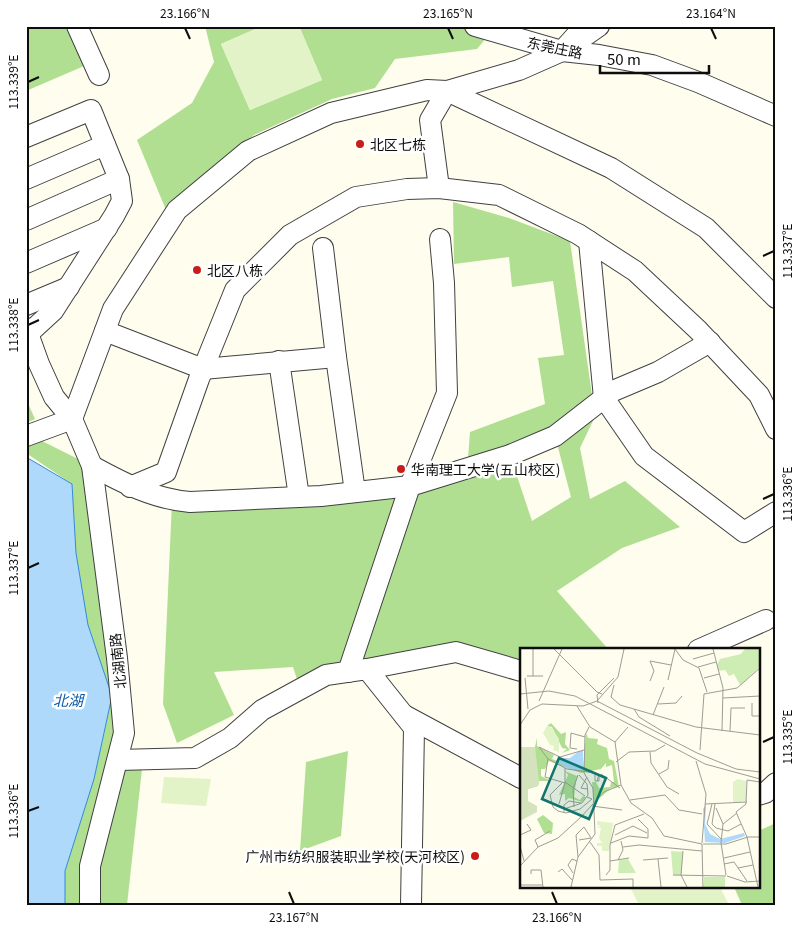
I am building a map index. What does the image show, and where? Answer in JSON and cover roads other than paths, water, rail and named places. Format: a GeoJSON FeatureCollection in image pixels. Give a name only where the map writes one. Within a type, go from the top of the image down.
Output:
{"type":"FeatureCollection","features":[{"type":"Feature","properties":{"kind":"street"},"geometry":{"type":"LineString","coordinates":[[77,26],[100,75]]}},
{"type":"Feature","properties":{"kind":"street","name":"东莞庄路"},"geometry":{"type":"LineString","coordinates":[[475,26],[562,51],[599,55],[652,65],[698,82],[776,116]]}},
{"type":"Feature","properties":{"kind":"street"},"geometry":{"type":"LineString","coordinates":[[562,51],[580,31],[581,26]]}},
{"type":"Feature","properties":{"kind":"street"},"geometry":{"type":"LineString","coordinates":[[26,436],[72,419],[113,309],[177,210],[248,151],[331,113],[427,90],[448,91],[519,70],[562,51],[599,26]]}},
{"type":"Feature","properties":{"kind":"street"},"geometry":{"type":"LineString","coordinates":[[439,188],[430,120],[448,91]]}},
{"type":"Feature","properties":{"kind":"street"},"geometry":{"type":"LineString","coordinates":[[448,91],[611,168],[706,228],[776,298]]}},
{"type":"Feature","properties":{"kind":"street"},"geometry":{"type":"LineString","coordinates":[[26,137],[91,110],[119,179],[122,201],[107,228],[53,312],[27,331]]}},
{"type":"Feature","properties":{"kind":"street"},"geometry":{"type":"LineString","coordinates":[[26,179],[105,145]]}},
{"type":"Feature","properties":{"kind":"street"},"geometry":{"type":"LineString","coordinates":[[26,220],[119,179]]}},
{"type":"Feature","properties":{"kind":"street"},"geometry":{"type":"LineString","coordinates":[[130,487],[166,472],[235,290],[290,235],[356,197],[407,189],[439,188],[498,195],[589,241],[635,271],[710,342],[759,395],[776,429]]}},
{"type":"Feature","properties":{"kind":"street"},"geometry":{"type":"LineString","coordinates":[[26,263],[107,228]]}},
{"type":"Feature","properties":{"kind":"street"},"geometry":{"type":"LineString","coordinates":[[358,670],[410,486],[447,393],[444,283],[440,239]]}},
{"type":"Feature","properties":{"kind":"street"},"geometry":{"type":"LineString","coordinates":[[589,241],[604,398],[644,456],[744,532],[776,512]]}},
{"type":"Feature","properties":{"kind":"street"},"geometry":{"type":"LineString","coordinates":[[323,248],[355,492]]}},
{"type":"Feature","properties":{"kind":"street"},"geometry":{"type":"LineString","coordinates":[[26,305],[69,287]]}},
{"type":"Feature","properties":{"kind":"street","name":"北湖南路"},"geometry":{"type":"LineString","coordinates":[[27,331],[54,398],[72,419],[92,466],[117,658],[124,733],[90,866],[90,905]]}},
{"type":"Feature","properties":{"kind":"street"},"geometry":{"type":"LineString","coordinates":[[105,331],[204,369],[336,356]]}},
{"type":"Feature","properties":{"kind":"street"},"geometry":{"type":"LineString","coordinates":[[92,466],[130,487],[172,501],[190,502],[299,497],[410,486],[510,455],[555,436],[613,391],[658,372],[710,342]]}},
{"type":"Feature","properties":{"kind":"street"},"geometry":{"type":"LineString","coordinates":[[279,361],[299,497]]}},
{"type":"Feature","properties":{"kind":"street"},"geometry":{"type":"LineString","coordinates":[[703,648],[766,620]]}},
{"type":"Feature","properties":{"kind":"street"},"geometry":{"type":"LineString","coordinates":[[118,760],[195,758],[230,738],[262,710],[326,675],[456,652],[520,671]]}},
{"type":"Feature","properties":{"kind":"street"},"geometry":{"type":"LineString","coordinates":[[358,670],[404,715],[414,728],[411,905]]}},
{"type":"Feature","properties":{"kind":"street"},"geometry":{"type":"LineString","coordinates":[[404,715],[520,777]]}},
{"type":"Feature","properties":{"kind":"street"},"geometry":{"type":"LineString","coordinates":[[760,794],[765,793],[776,783]]}},
{"type":"Feature","properties":{"kind":"water","name":"北湖"},"geometry":{"type":"Polygon","coordinates":[[[26,457],[72,484],[76,553],[88,625],[112,696],[94,779],[65,871],[65,905],[26,905],[26,457]]]}},
{"type":"Feature","properties":{"kind":"place","name":"北区七栋"},"geometry":{"type":"Point","coordinates":[360,144]}},
{"type":"Feature","properties":{"kind":"place","name":"北区八栋"},"geometry":{"type":"Point","coordinates":[197,270]}},
{"type":"Feature","properties":{"kind":"place","name":"华南理工大学(五山校区)"},"geometry":{"type":"Point","coordinates":[401,469]}},
{"type":"Feature","properties":{"kind":"place","name":"广州市纺织服装职业学校(天河校区)"},"geometry":{"type":"Point","coordinates":[475,856]}}]}
